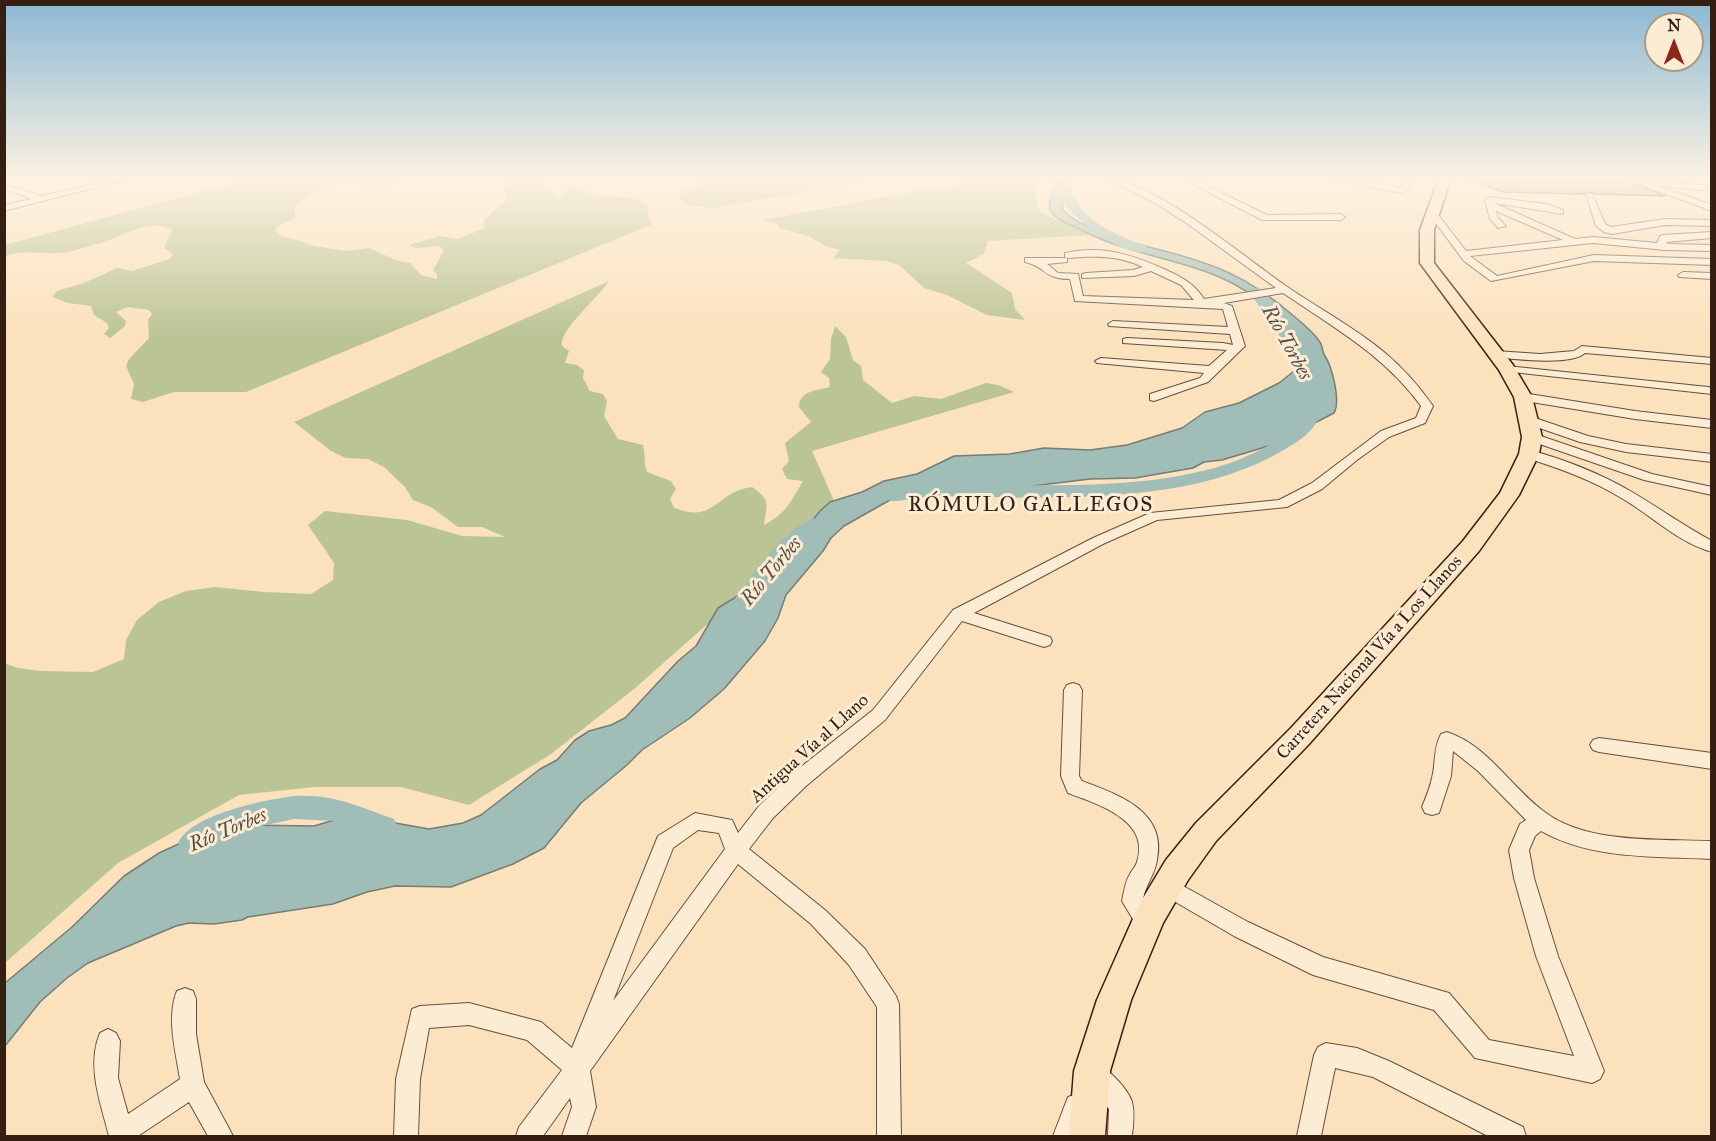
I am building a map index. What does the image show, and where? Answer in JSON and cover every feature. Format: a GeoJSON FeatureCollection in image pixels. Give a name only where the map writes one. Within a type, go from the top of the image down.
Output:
{"type":"FeatureCollection","features":[{"type":"Feature","properties":{"kind":"highway"},"geometry":{"type":"LineString","coordinates":[[1427,231],[1425,254],[1427,263],[1502,362],[1528,427]]}},
{"type":"Feature","properties":{"kind":"highway","name":"Carretera Nacional Vía a Los Llanos"},"geometry":{"type":"LineString","coordinates":[[1087,1137],[1092,1071],[1114,1000],[1147,924],[1176,870],[1206,832],[1300,736],[1471,546],[1509,495],[1528,427]]}},
{"type":"Feature","properties":{"kind":"street","name":"Antigua Vía al Llano"},"geometry":{"type":"LineString","coordinates":[[528,1137],[577,1067],[766,812],[799,780],[879,715],[934,648],[958,614],[1098,541],[1155,516],[1282,504],[1317,486],[1385,434],[1421,420],[1427,406],[1416,388],[1389,361],[1202,231]]}},
{"type":"Feature","properties":{"kind":"street"},"geometry":{"type":"LineString","coordinates":[[1446,231],[1479,270],[1495,279],[1593,258],[1712,262]]}},
{"type":"Feature","properties":{"kind":"street"},"geometry":{"type":"LineString","coordinates":[[1551,231],[1573,242]]}},
{"type":"Feature","properties":{"kind":"street"},"geometry":{"type":"LineString","coordinates":[[1612,231],[1629,235]]}},
{"type":"Feature","properties":{"kind":"street"},"geometry":{"type":"LineString","coordinates":[[1665,247],[1661,242],[1664,238],[1712,235]]}},
{"type":"Feature","properties":{"kind":"street"},"geometry":{"type":"LineString","coordinates":[[1463,254],[1593,240],[1712,249]]}},
{"type":"Feature","properties":{"kind":"street"},"geometry":{"type":"LineString","coordinates":[[1154,397],[1204,380],[1212,369],[1239,346],[1227,306],[1079,299],[1074,276],[1054,276],[1033,261],[1102,253],[1129,257],[1185,283],[1201,303]]}},
{"type":"Feature","properties":{"kind":"street"},"geometry":{"type":"LineString","coordinates":[[1086,276],[1134,273],[1151,268]]}},
{"type":"Feature","properties":{"kind":"street"},"geometry":{"type":"LineString","coordinates":[[1683,275],[1712,276]]}},
{"type":"Feature","properties":{"kind":"street"},"geometry":{"type":"LineString","coordinates":[[1201,303],[1284,290]]}},
{"type":"Feature","properties":{"kind":"street"},"geometry":{"type":"LineString","coordinates":[[1113,324],[1235,331]]}},
{"type":"Feature","properties":{"kind":"street"},"geometry":{"type":"LineString","coordinates":[[1126,341],[1223,346],[1235,349]]}},
{"type":"Feature","properties":{"kind":"street"},"geometry":{"type":"LineString","coordinates":[[1502,362],[1566,356],[1577,354],[1582,349],[1712,361]]}},
{"type":"Feature","properties":{"kind":"street"},"geometry":{"type":"LineString","coordinates":[[1101,361],[1212,369]]}},
{"type":"Feature","properties":{"kind":"street"},"geometry":{"type":"LineString","coordinates":[[1502,362],[1708,391]]}},
{"type":"Feature","properties":{"kind":"street"},"geometry":{"type":"LineString","coordinates":[[1528,427],[1712,424]]}},
{"type":"Feature","properties":{"kind":"street"},"geometry":{"type":"LineString","coordinates":[[1528,427],[1626,448],[1712,458]]}},
{"type":"Feature","properties":{"kind":"street"},"geometry":{"type":"LineString","coordinates":[[1528,427],[1649,477],[1712,491]]}},
{"type":"Feature","properties":{"kind":"street"},"geometry":{"type":"LineString","coordinates":[[1528,427],[1565,466],[1627,495],[1677,528],[1712,547]]}},
{"type":"Feature","properties":{"kind":"street"},"geometry":{"type":"LineString","coordinates":[[958,614],[1044,641]]}},
{"type":"Feature","properties":{"kind":"street"},"geometry":{"type":"LineString","coordinates":[[1073,690],[1070,776],[1075,787],[1114,803],[1134,815],[1147,832],[1150,846],[1147,864],[1136,880],[1132,901],[1147,924]]}},
{"type":"Feature","properties":{"kind":"street"},"geometry":{"type":"LineString","coordinates":[[1432,807],[1442,776],[1442,757],[1446,739],[1462,746],[1475,756],[1540,820],[1568,835],[1596,843],[1712,850]]}},
{"type":"Feature","properties":{"kind":"street"},"geometry":{"type":"LineString","coordinates":[[1599,745],[1712,761]]}},
{"type":"Feature","properties":{"kind":"street"},"geometry":{"type":"LineString","coordinates":[[1167,886],[1241,929],[1321,967],[1441,1001],[1483,1050],[1592,1071],[1547,956],[1524,878],[1519,850],[1527,830],[1540,820]]}},
{"type":"Feature","properties":{"kind":"street"},"geometry":{"type":"LineString","coordinates":[[574,1137],[584,1107],[577,1067],[665,842],[695,821],[724,826],[736,850],[818,917],[857,957],[888,1004],[889,1137]]}},
{"type":"Feature","properties":{"kind":"street"},"geometry":{"type":"LineString","coordinates":[[185,999],[185,1034],[193,1084],[221,1137]]}},
{"type":"Feature","properties":{"kind":"street"},"geometry":{"type":"LineString","coordinates":[[406,1137],[408,1079],[420,1017],[468,1014],[533,1030],[577,1067]]}},
{"type":"Feature","properties":{"kind":"street"},"geometry":{"type":"LineString","coordinates":[[108,1041],[106,1078],[120,1135],[193,1084]]}},
{"type":"Feature","properties":{"kind":"street"},"geometry":{"type":"LineString","coordinates":[[1308,1137],[1326,1055],[1353,1057],[1384,1069],[1514,1137]]}},
{"type":"Feature","properties":{"kind":"street"},"geometry":{"type":"LineString","coordinates":[[1065,1137],[1092,1071],[1121,1105],[1120,1137]]}},
{"type":"Feature","properties":{"kind":"green space"},"geometry":{"type":"Polygon","coordinates":[[[55,231],[130,231],[101,243],[60,253],[25,252],[5,256],[5,245],[55,231]]]}},
{"type":"Feature","properties":{"kind":"green space"},"geometry":{"type":"Polygon","coordinates":[[[171,231],[276,231],[282,236],[309,245],[345,251],[369,248],[410,263],[421,275],[437,279],[437,274],[433,270],[444,250],[439,246],[416,248],[409,245],[440,236],[458,239],[477,231],[635,231],[246,392],[174,392],[143,402],[131,399],[134,384],[126,366],[129,359],[149,338],[148,320],[152,314],[149,310],[128,307],[116,312],[126,321],[125,326],[110,338],[104,334],[109,328],[107,323],[94,315],[91,306],[68,303],[52,297],[57,291],[84,283],[117,268],[132,271],[169,259],[173,254],[164,248],[171,231]]]}},
{"type":"Feature","properties":{"kind":"green space"},"geometry":{"type":"Polygon","coordinates":[[[791,231],[1081,231],[1089,235],[988,241],[984,254],[966,263],[1012,293],[1015,309],[1025,320],[987,315],[947,295],[924,288],[899,265],[887,261],[833,258],[840,250],[825,246],[808,236],[791,231]]]}},
{"type":"Feature","properties":{"kind":"green space"},"geometry":{"type":"Polygon","coordinates":[[[609,281],[566,332],[562,340],[562,346],[569,351],[565,363],[577,365],[584,370],[583,378],[590,391],[603,394],[607,401],[604,416],[618,439],[643,445],[647,472],[671,481],[676,489],[670,499],[674,508],[688,512],[708,510],[730,495],[752,487],[765,499],[764,525],[788,506],[803,481],[787,479],[782,469],[789,461],[785,443],[811,422],[799,407],[802,397],[810,392],[830,387],[829,378],[821,372],[830,359],[831,339],[835,326],[846,337],[853,360],[861,366],[863,380],[892,403],[914,396],[941,399],[986,383],[1014,392],[812,451],[836,505],[787,535],[728,606],[634,689],[551,754],[469,805],[401,787],[315,787],[239,795],[118,863],[5,963],[4,663],[18,668],[41,671],[93,672],[124,659],[126,640],[137,620],[159,602],[186,591],[215,587],[311,594],[333,580],[334,563],[308,525],[325,511],[407,520],[462,536],[505,537],[482,527],[458,527],[431,507],[413,500],[405,487],[384,467],[368,459],[346,458],[331,451],[294,422],[609,281]]]}},
{"type":"Feature","properties":{"kind":"water"},"geometry":{"type":"Polygon","coordinates":[[[1085,231],[1097,231],[1194,259],[1245,281],[1278,303],[1319,340],[1335,384],[1337,401],[1334,413],[1272,445],[1222,460],[1204,462],[1193,468],[1135,478],[1090,479],[1016,488],[938,490],[890,500],[844,526],[831,538],[786,595],[778,618],[765,641],[724,689],[690,718],[642,750],[581,803],[544,848],[513,864],[451,887],[395,886],[367,892],[333,904],[214,924],[189,923],[176,926],[88,963],[40,1002],[5,1046],[5,983],[72,927],[124,876],[159,853],[198,835],[244,825],[314,826],[341,818],[384,821],[429,829],[463,823],[481,815],[540,769],[557,760],[575,740],[589,731],[611,725],[625,718],[678,661],[696,646],[718,608],[757,584],[772,561],[800,536],[830,502],[862,492],[884,481],[917,474],[954,456],[1010,454],[1044,448],[1090,450],[1127,445],[1182,428],[1205,412],[1239,403],[1279,383],[1298,368],[1300,352],[1293,337],[1265,305],[1241,288],[1191,267],[1110,243],[1085,231]]]}},
{"type":"Feature","properties":{"kind":"waterway","name":"Río Torbes"},"geometry":{"type":"LineString","coordinates":[[1103,231],[1141,249]]}},
{"type":"Feature","properties":{"kind":"waterway","name":"Río Torbes"},"geometry":{"type":"LineString","coordinates":[[893,496],[929,491],[1103,489],[1145,485],[1186,480],[1225,471],[1259,458],[1304,427],[1310,417],[1313,399],[1306,373],[1298,357],[1274,315],[1256,292]]}},
{"type":"Feature","properties":{"kind":"waterway","name":"Río Torbes"},"geometry":{"type":"LineString","coordinates":[[741,606],[789,545],[816,524]]}},
{"type":"Feature","properties":{"kind":"waterway","name":"Río Torbes"},"geometry":{"type":"LineString","coordinates":[[192,843],[222,826],[239,820],[275,810],[294,808],[335,809],[384,828]]}},
{"type":"Feature","properties":{"kind":"district","name":"RÓMULO GALLEGOS"},"geometry":{"type":"Point","coordinates":[1031,506]}}]}
